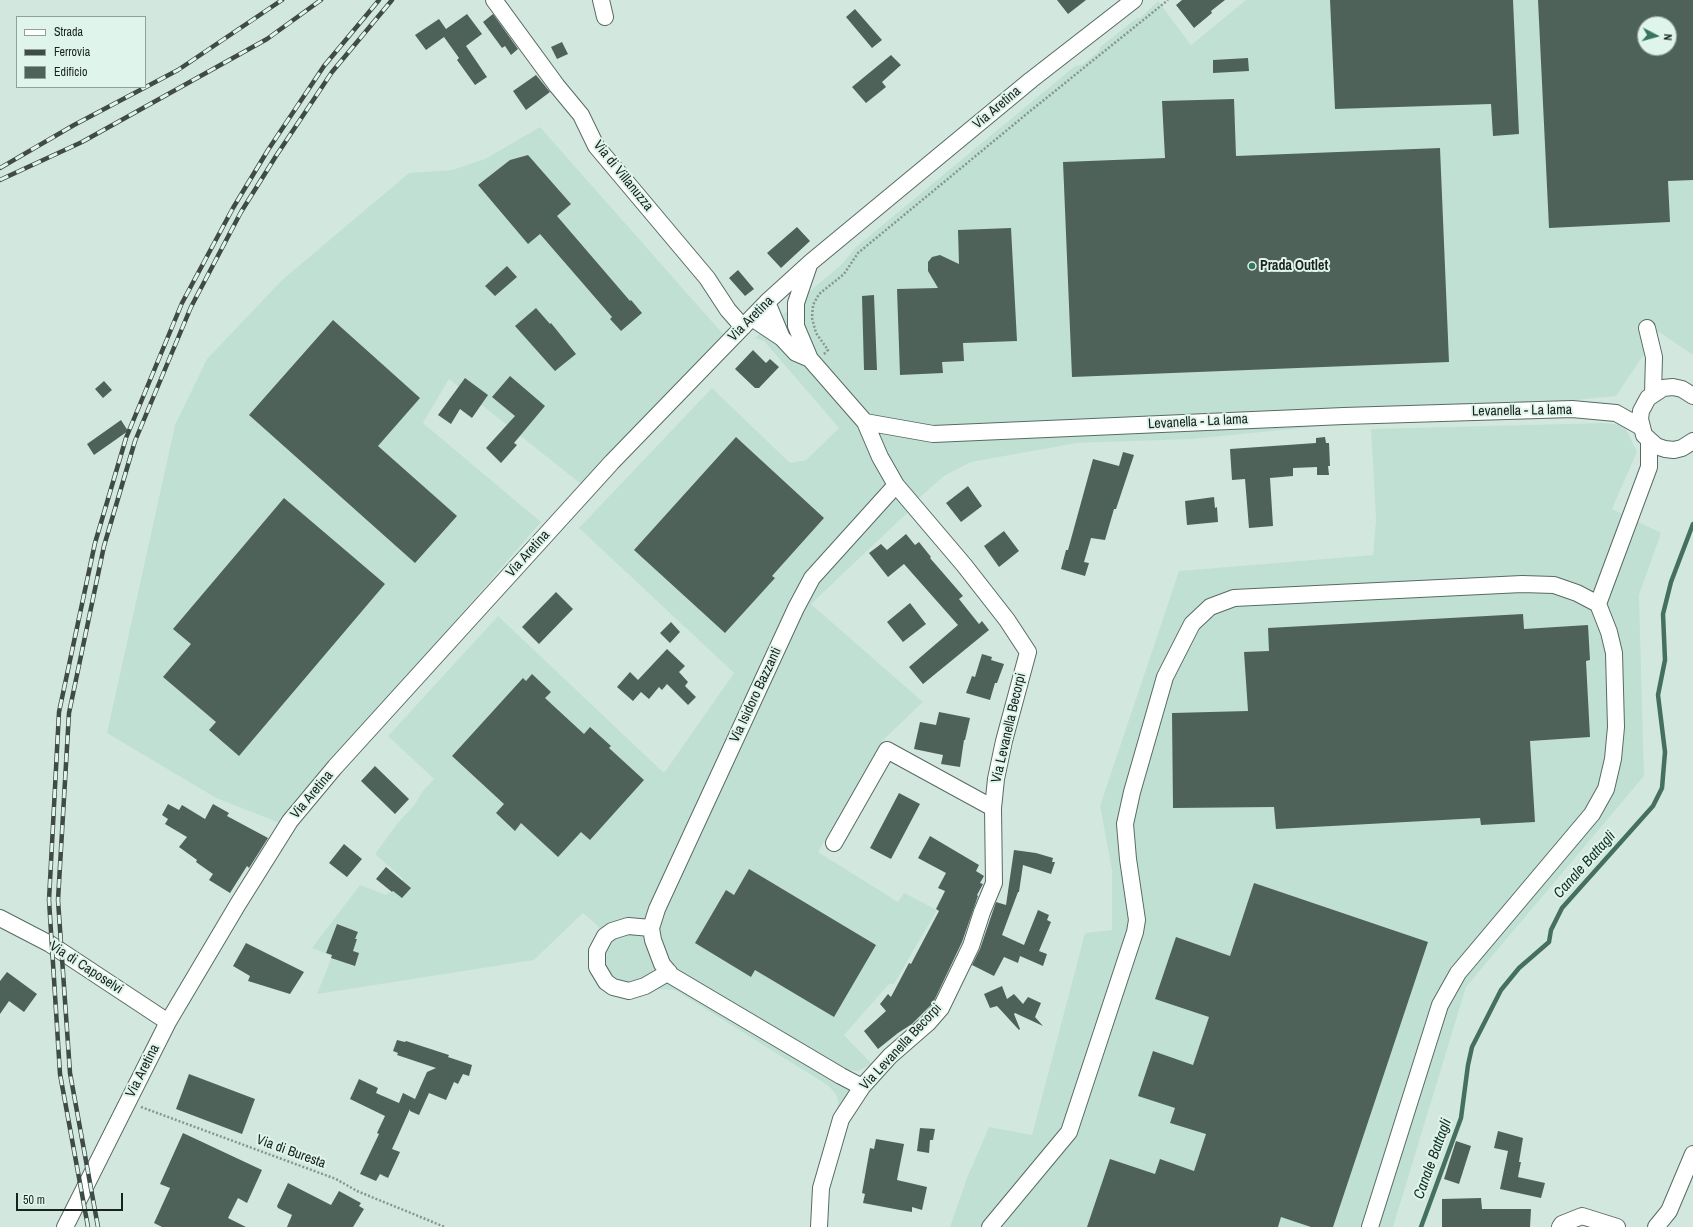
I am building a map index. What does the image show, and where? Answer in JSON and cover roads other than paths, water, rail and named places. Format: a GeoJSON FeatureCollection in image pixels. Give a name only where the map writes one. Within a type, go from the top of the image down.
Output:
{"type":"FeatureCollection","features":[{"type":"Feature","properties":{"kind":"street","name":"Via di Villanuzza"},"geometry":{"type":"LineString","coordinates":[[494,0],[557,86],[581,115],[596,146],[707,278],[728,310],[748,323],[782,338]]}},
{"type":"Feature","properties":{"kind":"street"},"geometry":{"type":"LineString","coordinates":[[601,0],[605,17]]}},
{"type":"Feature","properties":{"kind":"street","name":"Via Aretina"},"geometry":{"type":"LineString","coordinates":[[65,1227],[168,1022],[238,904],[290,821],[335,767],[612,462],[767,302],[811,262],[1031,80],[1134,0]]}},
{"type":"Feature","properties":{"kind":"street"},"geometry":{"type":"LineString","coordinates":[[811,262],[796,304],[796,326],[812,361],[865,422]]}},
{"type":"Feature","properties":{"kind":"street"},"geometry":{"type":"LineString","coordinates":[[767,302],[796,326]]}},
{"type":"Feature","properties":{"kind":"street"},"geometry":{"type":"LineString","coordinates":[[767,302],[782,338],[796,353],[812,361]]}},
{"type":"Feature","properties":{"kind":"street"},"geometry":{"type":"LineString","coordinates":[[1647,328],[1654,357],[1673,387],[1682,389],[1693,396]]}},
{"type":"Feature","properties":{"kind":"street"},"geometry":{"type":"LineString","coordinates":[[1598,604],[1649,467],[1641,411],[1649,398],[1654,357]]}},
{"type":"Feature","properties":{"kind":"street","name":"Levanella - La lama"},"geometry":{"type":"LineString","coordinates":[[865,422],[933,434],[1344,416],[1572,409],[1616,413],[1649,398],[1663,388],[1673,387]]}},
{"type":"Feature","properties":{"kind":"street","name":"Levanella - La lama"},"geometry":{"type":"LineString","coordinates":[[1616,413],[1645,434],[1656,446],[1674,450]]}},
{"type":"Feature","properties":{"kind":"street","name":"Via Levanella Becorpi"},"geometry":{"type":"LineString","coordinates":[[819,1227],[821,1188],[841,1119],[862,1087],[890,1056],[928,1023],[941,1008],[971,946],[982,912],[994,883],[993,808],[996,779],[1004,741],[1028,652],[1008,620],[964,565],[896,485],[880,456],[865,422]]}},
{"type":"Feature","properties":{"kind":"street"},"geometry":{"type":"LineString","coordinates":[[1649,467],[1674,450],[1682,448],[1693,441]]}},
{"type":"Feature","properties":{"kind":"street","name":"Via Isidoro Bazzanti"},"geometry":{"type":"LineString","coordinates":[[651,928],[657,909],[796,608],[812,578],[896,485]]}},
{"type":"Feature","properties":{"kind":"street"},"geometry":{"type":"LineString","coordinates":[[990,1227],[1047,1159],[1068,1132],[1071,1124],[1135,932],[1137,920],[1128,859],[1125,824],[1132,792],[1166,677],[1192,624],[1210,607],[1234,598],[1498,585],[1554,585],[1577,593],[1598,604],[1610,632],[1614,653],[1616,727],[1613,760],[1606,789],[1592,814],[1458,973],[1440,1005],[1370,1227]]}},
{"type":"Feature","properties":{"kind":"street"},"geometry":{"type":"LineString","coordinates":[[834,843],[887,750],[993,808]]}},
{"type":"Feature","properties":{"kind":"street","name":"Via di Caposelvi"},"geometry":{"type":"LineString","coordinates":[[0,918],[50,944],[168,1022]]}},
{"type":"Feature","properties":{"kind":"street"},"geometry":{"type":"LineString","coordinates":[[669,972],[645,986],[629,991],[613,987],[606,982],[597,967],[596,959],[599,947],[606,936],[612,931],[628,926],[651,928],[653,940],[662,964],[669,972],[672,976],[862,1087]]}},
{"type":"Feature","properties":{"kind":"street"},"geometry":{"type":"LineString","coordinates":[[1656,1227],[1669,1211],[1693,1154]]}},
{"type":"Feature","properties":{"kind":"street"},"geometry":{"type":"LineString","coordinates":[[1560,1227],[1562,1224],[1582,1216],[1617,1227]]}},
{"type":"Feature","properties":{"kind":"waterway","name":"Canale Battagli"},"geometry":{"type":"LineString","coordinates":[[1421,1227],[1461,1118],[1472,1047],[1501,990],[1519,968],[1549,942],[1551,930],[1562,908],[1653,806],[1662,788],[1665,752],[1658,695],[1665,660],[1663,614],[1671,582],[1693,524]]}},
{"type":"Feature","properties":{"kind":"railway"},"geometry":{"type":"LineString","coordinates":[[146,87],[178,70],[282,0]]}},
{"type":"Feature","properties":{"kind":"railway"},"geometry":{"type":"LineString","coordinates":[[0,180],[82,142],[267,39],[321,0]]}},
{"type":"Feature","properties":{"kind":"railway"},"geometry":{"type":"LineString","coordinates":[[88,1227],[60,1074],[49,900],[59,712],[95,543],[126,438],[182,303],[233,208],[268,150],[324,66],[379,0]]}},
{"type":"Feature","properties":{"kind":"railway"},"geometry":{"type":"LineString","coordinates":[[98,1227],[70,1073],[58,900],[69,713],[104,546],[135,441],[191,307],[241,212],[332,72],[392,0]]}},
{"type":"Feature","properties":{"kind":"railway"},"geometry":{"type":"LineString","coordinates":[[0,168],[74,125],[144,88]]}},
{"type":"Feature","properties":{"kind":"place","name":"Prada Outlet"},"geometry":{"type":"Point","coordinates":[1252,266]}}]}
